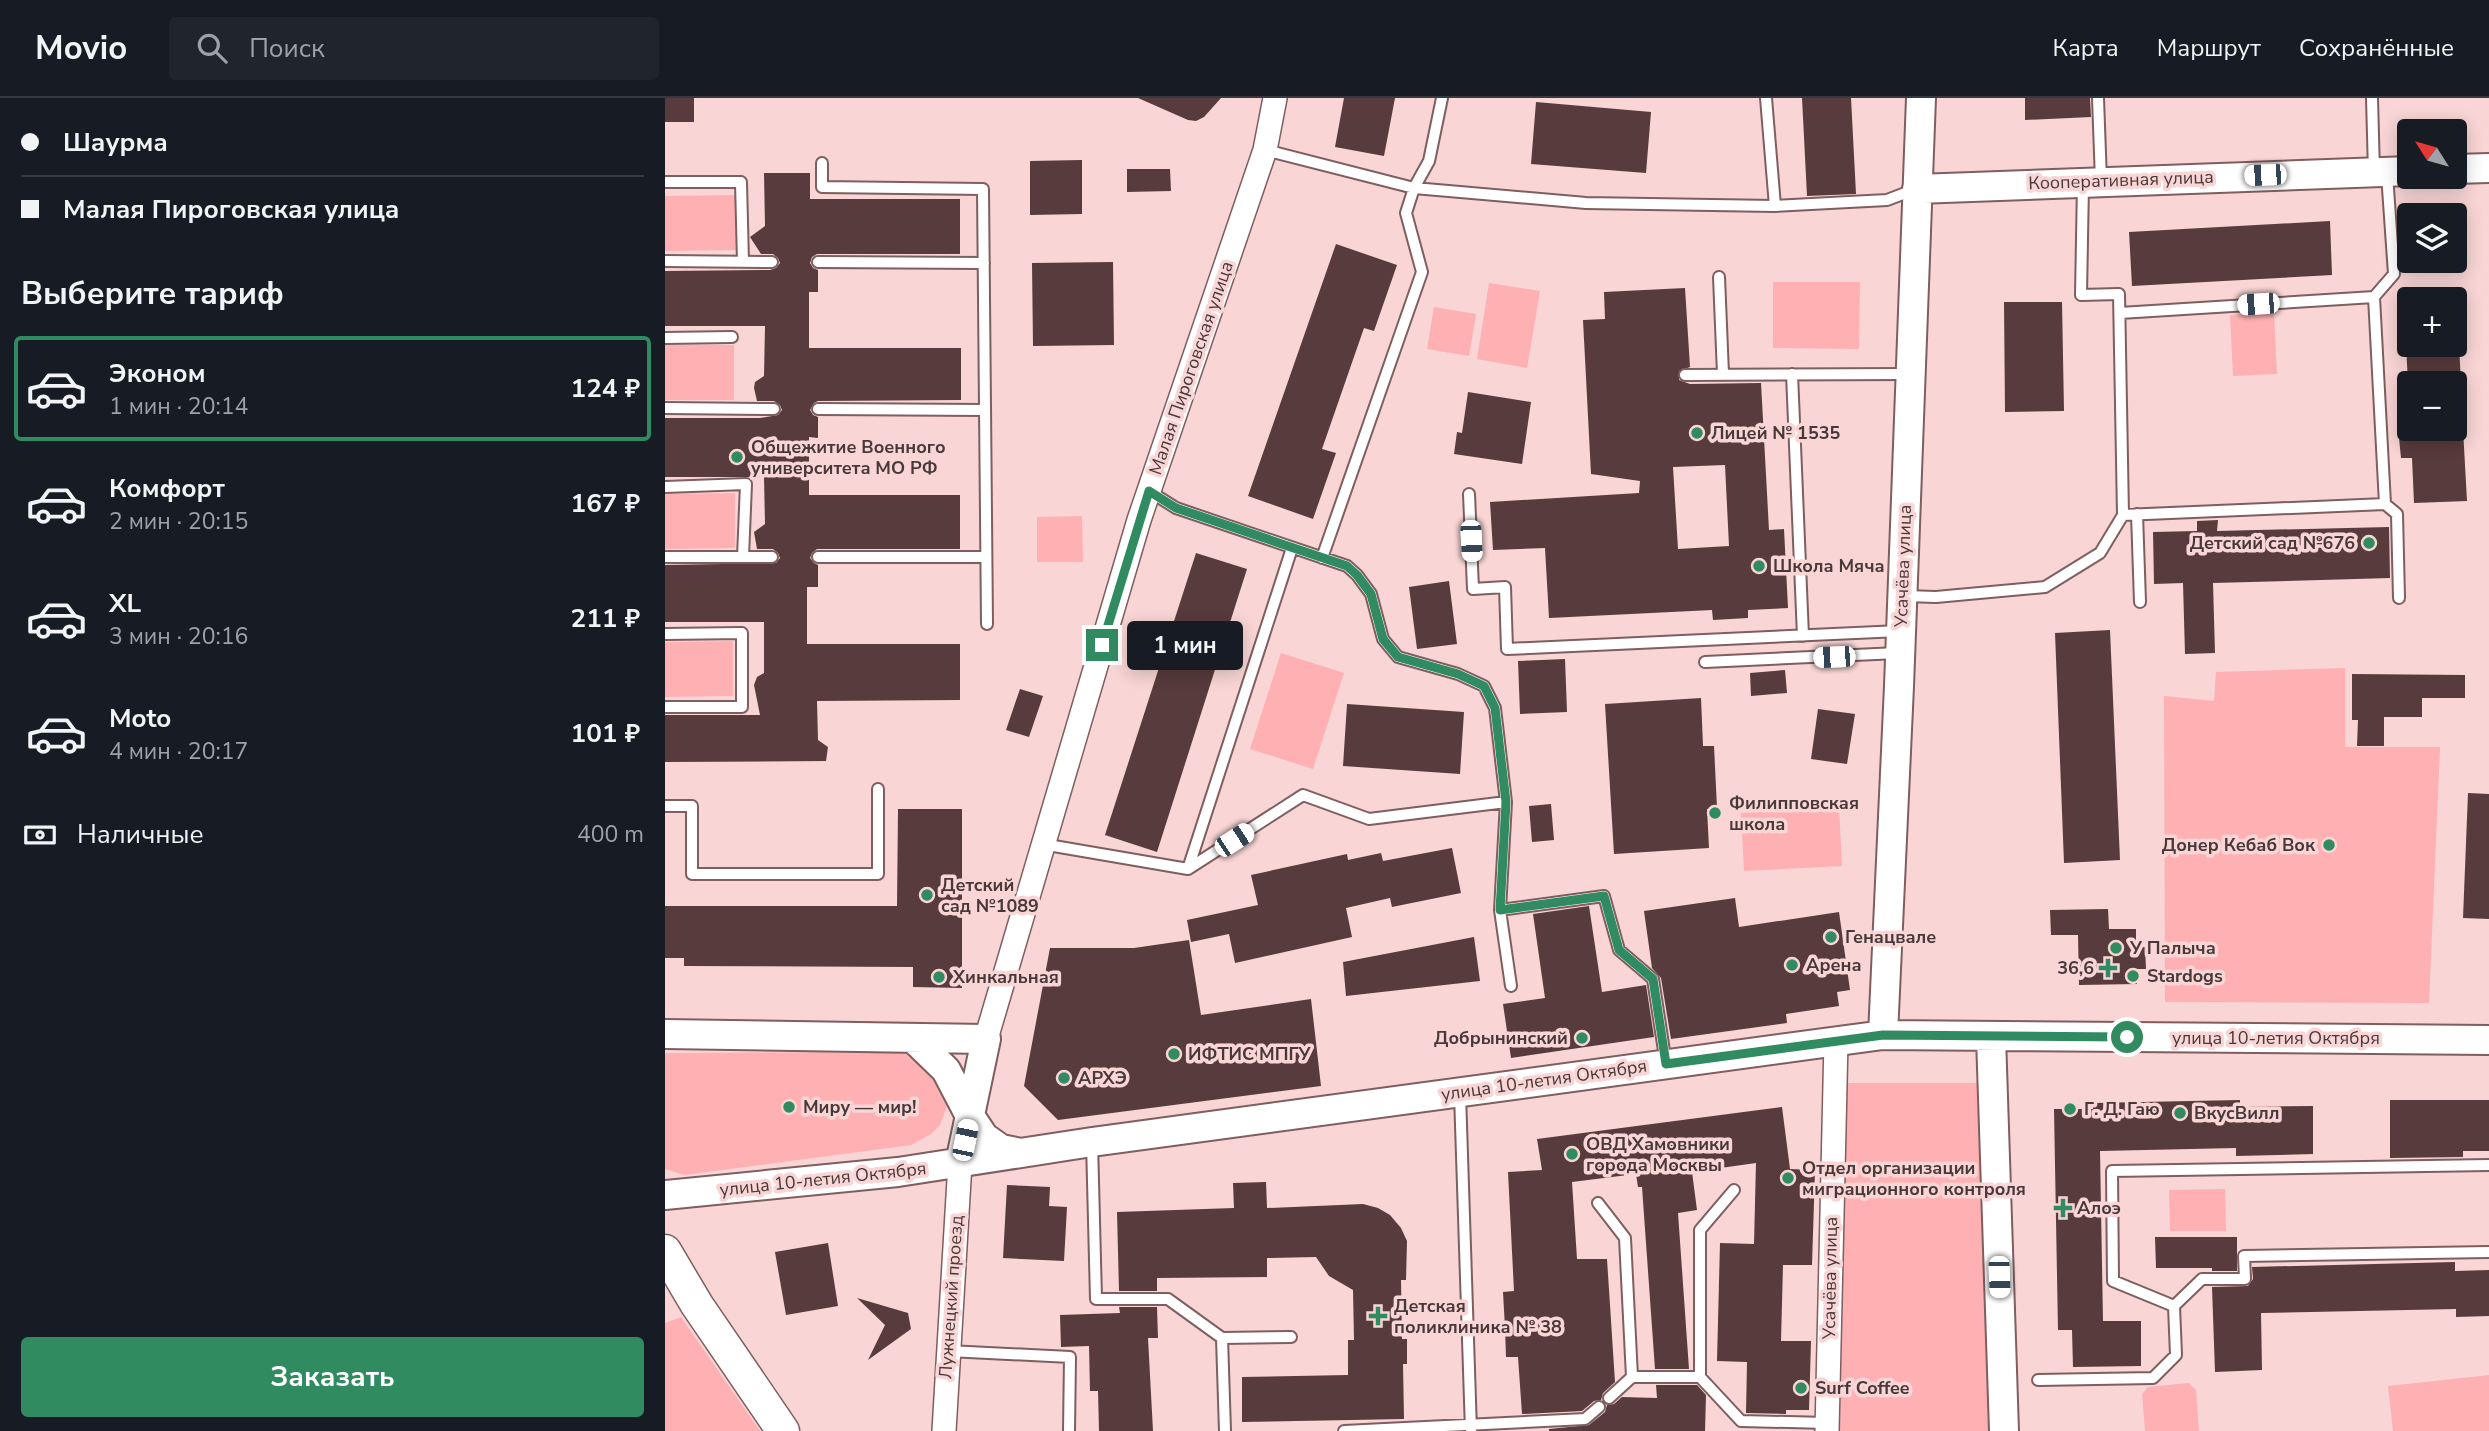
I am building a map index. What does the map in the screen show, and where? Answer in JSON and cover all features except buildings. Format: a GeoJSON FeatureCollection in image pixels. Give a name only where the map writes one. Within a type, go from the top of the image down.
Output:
{"type":"FeatureCollection","features":[{"type":"Feature","properties":{"kind":"main road"},"geometry":{"type":"LineString","coordinates":[[665,1251],[697,1305],[783,1431]]}},
{"type":"Feature","properties":{"kind":"street","name":"Малая Пироговская улица"},"geometry":{"type":"LineString","coordinates":[[960,1163],[986,1039],[1042,844],[1149,491],[1265,150],[1275,98]]}},
{"type":"Feature","properties":{"kind":"street","name":"Усачёва улица"},"geometry":{"type":"LineString","coordinates":[[1883,1035],[1921,98]]}},
{"type":"Feature","properties":{"kind":"street"},"geometry":{"type":"LineString","coordinates":[[2467,169],[2489,168]]}},
{"type":"Feature","properties":{"kind":"street","name":"Кооперативная улица"},"geometry":{"type":"LineString","coordinates":[[1917,189],[2390,171]]}},
{"type":"Feature","properties":{"kind":"street"},"geometry":{"type":"LineString","coordinates":[[665,1034],[986,1039]]}},
{"type":"Feature","properties":{"kind":"street","name":"улица 10-летия Октября"},"geometry":{"type":"LineString","coordinates":[[665,1195],[898,1172],[1091,1142],[1883,1035],[2489,1040]]}},
{"type":"Feature","properties":{"kind":"street"},"geometry":{"type":"LineString","coordinates":[[1991,1037],[2004,1431]]}},
{"type":"Feature","properties":{"kind":"street","name":"улица 10-летия Октября"},"geometry":{"type":"LineString","coordinates":[[913,1038],[946,1070],[984,1137],[1001,1149],[1022,1153]]}},
{"type":"Feature","properties":{"kind":"street","name":"Усачёва улица"},"geometry":{"type":"LineString","coordinates":[[1827,1427],[1836,1041]]}},
{"type":"Feature","properties":{"kind":"street","name":"Лужнецкий проезд"},"geometry":{"type":"LineString","coordinates":[[944,1431],[960,1163]]}},
{"type":"Feature","properties":{"kind":"street"},"geometry":{"type":"LineString","coordinates":[[665,1271],[697,1305]]}},
{"type":"Feature","properties":{"kind":"lane"},"geometry":{"type":"LineString","coordinates":[[1322,558],[1422,272],[1406,213],[1413,188],[1429,161],[1442,98]]}},
{"type":"Feature","properties":{"kind":"lane"},"geometry":{"type":"LineString","coordinates":[[1766,98],[1775,206]]}},
{"type":"Feature","properties":{"kind":"lane"},"geometry":{"type":"LineString","coordinates":[[1902,596],[1935,597],[2045,587],[2100,553],[2123,515],[2119,294],[2081,295],[2098,98]]}},
{"type":"Feature","properties":{"kind":"lane"},"geometry":{"type":"LineString","coordinates":[[2372,98],[2390,171],[2394,274],[2374,297],[2385,504]]}},
{"type":"Feature","properties":{"kind":"lane"},"geometry":{"type":"LineString","coordinates":[[1265,150],[1413,188],[1586,203],[1775,206],[1887,200],[1917,189]]}},
{"type":"Feature","properties":{"kind":"lane"},"geometry":{"type":"LineString","coordinates":[[822,163],[822,187],[983,189],[987,624]]}},
{"type":"Feature","properties":{"kind":"lane"},"geometry":{"type":"LineString","coordinates":[[665,182],[741,182],[743,262]]}},
{"type":"Feature","properties":{"kind":"lane"},"geometry":{"type":"LineString","coordinates":[[665,261],[772,262]]}},
{"type":"Feature","properties":{"kind":"lane"},"geometry":{"type":"LineString","coordinates":[[818,262],[984,263]]}},
{"type":"Feature","properties":{"kind":"lane"},"geometry":{"type":"LineString","coordinates":[[1719,277],[1723,374]]}},
{"type":"Feature","properties":{"kind":"lane"},"geometry":{"type":"LineString","coordinates":[[2120,313],[2374,297]]}},
{"type":"Feature","properties":{"kind":"lane"},"geometry":{"type":"LineString","coordinates":[[665,338],[732,337]]}},
{"type":"Feature","properties":{"kind":"lane"},"geometry":{"type":"LineString","coordinates":[[1685,374],[1911,374]]}},
{"type":"Feature","properties":{"kind":"lane"},"geometry":{"type":"LineString","coordinates":[[1792,374],[1803,636]]}},
{"type":"Feature","properties":{"kind":"lane"},"geometry":{"type":"LineString","coordinates":[[665,408],[774,409]]}},
{"type":"Feature","properties":{"kind":"lane"},"geometry":{"type":"LineString","coordinates":[[818,410],[985,410]]}},
{"type":"Feature","properties":{"kind":"lane"},"geometry":{"type":"LineString","coordinates":[[665,487],[746,484],[743,557]]}},
{"type":"Feature","properties":{"kind":"lane"},"geometry":{"type":"LineString","coordinates":[[1149,491],[1176,508],[1347,566],[1371,594],[1383,639],[1398,657],[1458,674],[1484,686],[1495,708],[1506,802],[1500,910],[1511,986]]}},
{"type":"Feature","properties":{"kind":"lane"},"geometry":{"type":"LineString","coordinates":[[1469,494],[1473,589],[1505,587],[1507,649],[1803,636],[1900,642]]}},
{"type":"Feature","properties":{"kind":"lane"},"geometry":{"type":"LineString","coordinates":[[2123,515],[2385,504],[2397,514],[2399,598]]}},
{"type":"Feature","properties":{"kind":"lane"},"geometry":{"type":"LineString","coordinates":[[2137,514],[2140,602]]}},
{"type":"Feature","properties":{"kind":"lane"},"geometry":{"type":"LineString","coordinates":[[1188,869],[1292,548]]}},
{"type":"Feature","properties":{"kind":"lane"},"geometry":{"type":"LineString","coordinates":[[665,556],[772,557]]}},
{"type":"Feature","properties":{"kind":"lane"},"geometry":{"type":"LineString","coordinates":[[818,557],[986,557]]}},
{"type":"Feature","properties":{"kind":"lane"},"geometry":{"type":"LineString","coordinates":[[665,634],[742,633],[742,707],[665,707]]}},
{"type":"Feature","properties":{"kind":"lane"},"geometry":{"type":"LineString","coordinates":[[1705,662],[1900,642]]}},
{"type":"Feature","properties":{"kind":"lane"},"geometry":{"type":"LineString","coordinates":[[665,806],[692,806],[692,874],[878,874],[878,789]]}},
{"type":"Feature","properties":{"kind":"lane"},"geometry":{"type":"LineString","coordinates":[[1042,844],[1188,869],[1303,795],[1369,819],[1506,802]]}},
{"type":"Feature","properties":{"kind":"lane"},"geometry":{"type":"LineString","coordinates":[[1500,910],[1604,896],[1619,950],[1653,979],[1666,1064]]}},
{"type":"Feature","properties":{"kind":"lane"},"geometry":{"type":"LineString","coordinates":[[1460,1091],[1470,1428]]}},
{"type":"Feature","properties":{"kind":"lane"},"geometry":{"type":"LineString","coordinates":[[1091,1142],[1096,1299],[1168,1299],[1222,1338],[1291,1337]]}},
{"type":"Feature","properties":{"kind":"lane"},"geometry":{"type":"LineString","coordinates":[[2174,1306],[2113,1281],[2112,1171],[2489,1166]]}},
{"type":"Feature","properties":{"kind":"lane"},"geometry":{"type":"LineString","coordinates":[[1734,1190],[1700,1230],[1700,1377],[1741,1421],[1827,1427]]}},
{"type":"Feature","properties":{"kind":"lane"},"geometry":{"type":"LineString","coordinates":[[1598,1203],[1625,1238],[1632,1377]]}},
{"type":"Feature","properties":{"kind":"lane"},"geometry":{"type":"LineString","coordinates":[[2038,1380],[2153,1378],[2176,1355],[2174,1306],[2201,1279],[2245,1279],[2244,1256],[2489,1252]]}},
{"type":"Feature","properties":{"kind":"lane"},"geometry":{"type":"LineString","coordinates":[[1222,1338],[1225,1431]]}},
{"type":"Feature","properties":{"kind":"lane"},"geometry":{"type":"LineString","coordinates":[[948,1351],[1070,1357],[1069,1431]]}},
{"type":"Feature","properties":{"kind":"lane"},"geometry":{"type":"LineString","coordinates":[[1609,1398],[1632,1377],[1700,1377]]}},
{"type":"Feature","properties":{"kind":"lane"},"geometry":{"type":"LineString","coordinates":[[1344,1431],[1470,1428],[1585,1419],[1598,1407]]}},
{"type":"Feature","properties":{"kind":"shaded area"},"geometry":{"type":"Polygon","coordinates":[[[736,195],[737,250],[665,251],[665,196],[736,195]]]}},
{"type":"Feature","properties":{"kind":"shaded area"},"geometry":{"type":"Polygon","coordinates":[[[1773,282],[1860,282],[1859,349],[1773,348],[1773,282]]]}},
{"type":"Feature","properties":{"kind":"shaded area"},"geometry":{"type":"Polygon","coordinates":[[[1489,283],[1540,291],[1527,368],[1477,359],[1489,283]]]}},
{"type":"Feature","properties":{"kind":"shaded area"},"geometry":{"type":"Polygon","coordinates":[[[1434,307],[1476,314],[1469,356],[1427,349],[1434,307]]]}},
{"type":"Feature","properties":{"kind":"shaded area"},"geometry":{"type":"Polygon","coordinates":[[[2274,313],[2277,374],[2233,376],[2230,315],[2274,313]]]}},
{"type":"Feature","properties":{"kind":"shaded area"},"geometry":{"type":"Polygon","coordinates":[[[665,345],[734,345],[734,400],[665,400],[665,345]]]}},
{"type":"Feature","properties":{"kind":"shaded area"},"geometry":{"type":"Polygon","coordinates":[[[735,493],[735,548],[665,549],[665,494],[735,493]]]}},
{"type":"Feature","properties":{"kind":"shaded area"},"geometry":{"type":"Polygon","coordinates":[[[1082,516],[1083,562],[1037,562],[1037,517],[1082,516]]]}},
{"type":"Feature","properties":{"kind":"shaded area"},"geometry":{"type":"Polygon","coordinates":[[[733,641],[733,696],[665,697],[665,642],[733,641]]]}},
{"type":"Feature","properties":{"kind":"shaded area"},"geometry":{"type":"Polygon","coordinates":[[[1281,653],[1344,673],[1313,769],[1250,749],[1281,653]]]}},
{"type":"Feature","properties":{"kind":"shaded area"},"geometry":{"type":"Polygon","coordinates":[[[2345,668],[2345,747],[2440,747],[2429,1003],[2165,1002],[2164,696],[2214,701],[2216,672],[2345,668]]]}},
{"type":"Feature","properties":{"kind":"shaded area"},"geometry":{"type":"Polygon","coordinates":[[[1839,808],[1842,866],[1744,871],[1741,813],[1839,808]]]}},
{"type":"Feature","properties":{"kind":"shaded area"},"geometry":{"type":"Polygon","coordinates":[[[903,1052],[923,1059],[945,1083],[947,1106],[940,1125],[931,1134],[911,1145],[684,1175],[665,1169],[665,1053],[903,1052]]]}},
{"type":"Feature","properties":{"kind":"shaded area"},"geometry":{"type":"Polygon","coordinates":[[[1845,1083],[1979,1083],[1992,1431],[1840,1431],[1845,1083]]]}},
{"type":"Feature","properties":{"kind":"shaded area"},"geometry":{"type":"Polygon","coordinates":[[[2225,1189],[2226,1231],[2170,1231],[2169,1190],[2225,1189]]]}},
{"type":"Feature","properties":{"kind":"shaded area"},"geometry":{"type":"Polygon","coordinates":[[[681,1317],[760,1431],[665,1431],[665,1323],[681,1317]]]}},
{"type":"Feature","properties":{"kind":"shaded area"},"geometry":{"type":"Polygon","coordinates":[[[2489,1375],[2489,1431],[2393,1431],[2388,1386],[2489,1375]]]}},
{"type":"Feature","properties":{"kind":"shaded area"},"geometry":{"type":"Polygon","coordinates":[[[2189,1383],[2196,1390],[2199,1431],[2145,1431],[2142,1394],[2148,1387],[2189,1383]]]}},
{"type":"Feature","properties":{"kind":"place","name":"Лицей № 1535"},"geometry":{"type":"Point","coordinates":[1697,433]}},
{"type":"Feature","properties":{"kind":"place","name":"Общежитие Военного университета МО РФ"},"geometry":{"type":"Point","coordinates":[737,457]}},
{"type":"Feature","properties":{"kind":"place","name":"Детский сад №676"},"geometry":{"type":"Point","coordinates":[2369,543]}},
{"type":"Feature","properties":{"kind":"place","name":"Школа Мяча"},"geometry":{"type":"Point","coordinates":[1759,566]}},
{"type":"Feature","properties":{"kind":"place","name":"Филипповская школа"},"geometry":{"type":"Point","coordinates":[1715,813]}},
{"type":"Feature","properties":{"kind":"place","name":"Донер Кебаб Вок"},"geometry":{"type":"Point","coordinates":[2329,845]}},
{"type":"Feature","properties":{"kind":"place","name":"Детский сад №1089"},"geometry":{"type":"Point","coordinates":[927,895]}},
{"type":"Feature","properties":{"kind":"place","name":"Генацвале"},"geometry":{"type":"Point","coordinates":[1831,937]}},
{"type":"Feature","properties":{"kind":"place","name":"У Палыча"},"geometry":{"type":"Point","coordinates":[2116,948]}},
{"type":"Feature","properties":{"kind":"place","name":"Арена"},"geometry":{"type":"Point","coordinates":[1792,965]}},
{"type":"Feature","properties":{"kind":"place","name":"36,6"},"geometry":{"type":"Point","coordinates":[2108,968]}},
{"type":"Feature","properties":{"kind":"place","name":"Stardogs"},"geometry":{"type":"Point","coordinates":[2133,976]}},
{"type":"Feature","properties":{"kind":"place","name":"Хинкальная"},"geometry":{"type":"Point","coordinates":[939,977]}},
{"type":"Feature","properties":{"kind":"place","name":"Добрынинский"},"geometry":{"type":"Point","coordinates":[1582,1038]}},
{"type":"Feature","properties":{"kind":"place","name":"ИФТИС МПГУ"},"geometry":{"type":"Point","coordinates":[1174,1054]}},
{"type":"Feature","properties":{"kind":"place","name":"АРХЭ"},"geometry":{"type":"Point","coordinates":[1064,1078]}},
{"type":"Feature","properties":{"kind":"place","name":"Миру — мир!"},"geometry":{"type":"Point","coordinates":[789,1107]}},
{"type":"Feature","properties":{"kind":"place","name":"Г. Д. Гаю"},"geometry":{"type":"Point","coordinates":[2070,1109]}},
{"type":"Feature","properties":{"kind":"place","name":"ВкусВилл"},"geometry":{"type":"Point","coordinates":[2180,1113]}},
{"type":"Feature","properties":{"kind":"place","name":"ОВД Хамовники города Москвы"},"geometry":{"type":"Point","coordinates":[1572,1154]}},
{"type":"Feature","properties":{"kind":"place","name":"Отдел организации миграционного контроля"},"geometry":{"type":"Point","coordinates":[1788,1178]}},
{"type":"Feature","properties":{"kind":"place","name":"Алоэ"},"geometry":{"type":"Point","coordinates":[2063,1208]}},
{"type":"Feature","properties":{"kind":"place","name":"Детская поликлиника № 38"},"geometry":{"type":"Point","coordinates":[1378,1316]}},
{"type":"Feature","properties":{"kind":"place","name":"Surf Coffee"},"geometry":{"type":"Point","coordinates":[1801,1388]}},
{"type":"Feature","properties":{"kind":"route"},"geometry":{"type":"LineString","coordinates":[[1102,645],[1149,491],[1176,508],[1347,566],[1371,594],[1383,639],[1398,657],[1458,674],[1484,686],[1495,708],[1506,802],[1500,910],[1604,896],[1619,950],[1653,979],[1666,1064],[1883,1035],[2127,1037]]}}]}
